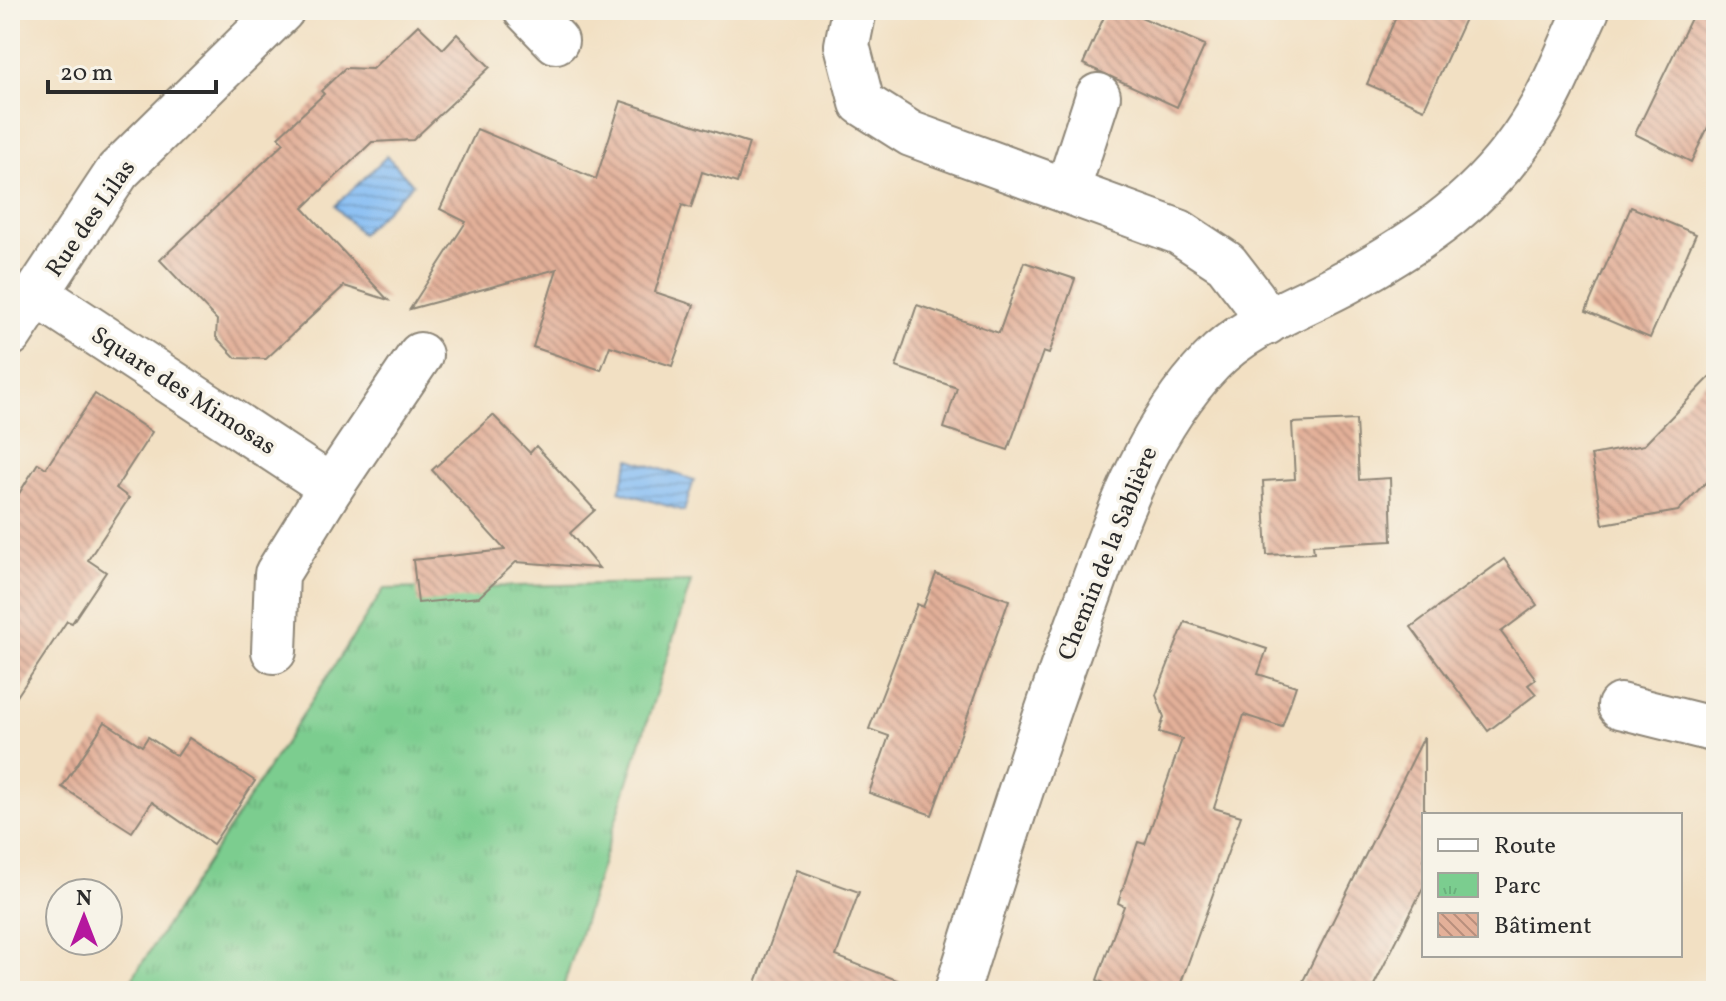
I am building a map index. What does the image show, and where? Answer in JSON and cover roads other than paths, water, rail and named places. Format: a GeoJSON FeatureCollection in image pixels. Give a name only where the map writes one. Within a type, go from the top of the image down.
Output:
{"type":"FeatureCollection","features":[{"type":"Feature","properties":{"kind":"street","name":"Rue des Lilas"},"geometry":{"type":"LineString","coordinates":[[10,334],[118,171],[282,10]]}},
{"type":"Feature","properties":{"kind":"street"},"geometry":{"type":"LineString","coordinates":[[526,10],[556,41]]}},
{"type":"Feature","properties":{"kind":"street"},"geometry":{"type":"LineString","coordinates":[[854,10],[847,45],[862,103],[911,134],[1179,232],[1226,263],[1253,298],[1266,323]]}},
{"type":"Feature","properties":{"kind":"street","name":"Chemin de la Sablière"},"geometry":{"type":"LineString","coordinates":[[957,991],[1041,723],[1157,431],[1214,359],[1266,323],[1346,282],[1438,228],[1489,180],[1532,125],[1587,10]]}},
{"type":"Feature","properties":{"kind":"street"},"geometry":{"type":"LineString","coordinates":[[1067,191],[1098,96]]}},
{"type":"Feature","properties":{"kind":"street","name":"Square des Mimosas"},"geometry":{"type":"LineString","coordinates":[[37,294],[331,487]]}},
{"type":"Feature","properties":{"kind":"street"},"geometry":{"type":"LineString","coordinates":[[274,651],[277,574],[420,355]]}},
{"type":"Feature","properties":{"kind":"street"},"geometry":{"type":"LineString","coordinates":[[1620,706],[1716,730]]}},
{"type":"Feature","properties":{"kind":"water"},"geometry":{"type":"Polygon","coordinates":[[[387,156],[413,184],[361,234],[335,206],[387,156]]]}},
{"type":"Feature","properties":{"kind":"water"},"geometry":{"type":"Polygon","coordinates":[[[630,459],[694,480],[684,511],[619,491],[630,459]]]}}]}
